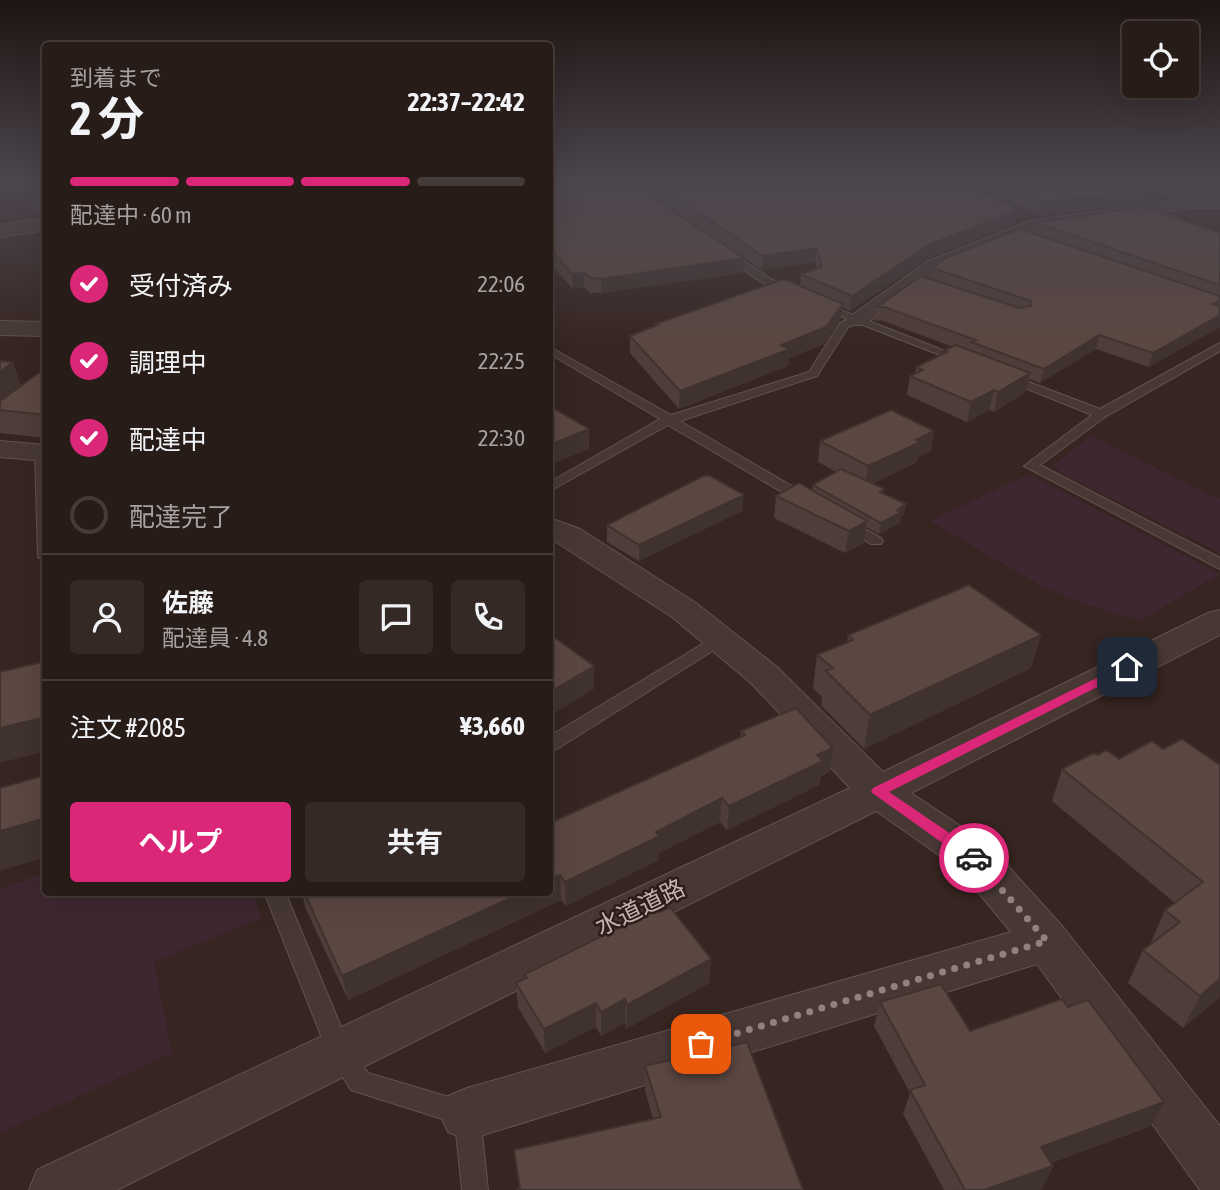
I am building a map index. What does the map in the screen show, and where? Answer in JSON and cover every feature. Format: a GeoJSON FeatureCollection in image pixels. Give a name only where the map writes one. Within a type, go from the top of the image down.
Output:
{"type":"FeatureCollection","features":[{"type":"Feature","properties":{"kind":"street"},"geometry":{"type":"LineString","coordinates":[[856,320],[919,283],[935,265],[995,240]]}},
{"type":"Feature","properties":{"kind":"street"},"geometry":{"type":"LineString","coordinates":[[0,328],[42,329]]}},
{"type":"Feature","properties":{"kind":"street"},"geometry":{"type":"LineString","coordinates":[[0,449],[42,453]]}},
{"type":"Feature","properties":{"kind":"street"},"geometry":{"type":"LineString","coordinates":[[553,528],[684,610],[764,675],[878,792],[974,857],[1047,941],[1220,1171]]}},
{"type":"Feature","properties":{"kind":"street","name":"水道道路"},"geometry":{"type":"LineString","coordinates":[[58,1190],[878,792],[1220,621]]}},
{"type":"Feature","properties":{"kind":"street"},"geometry":{"type":"LineString","coordinates":[[467,1114],[1047,941]]}},
{"type":"Feature","properties":{"kind":"lane"},"geometry":{"type":"LineString","coordinates":[[719,247],[767,281],[804,297]]}},
{"type":"Feature","properties":{"kind":"lane"},"geometry":{"type":"LineString","coordinates":[[816,303],[971,364]]}},
{"type":"Feature","properties":{"kind":"lane"},"geometry":{"type":"LineString","coordinates":[[553,485],[666,421],[813,374],[844,325],[856,320]]}},
{"type":"Feature","properties":{"kind":"lane"},"geometry":{"type":"LineString","coordinates":[[1220,346],[1101,414],[1031,466],[1220,564]]}},
{"type":"Feature","properties":{"kind":"lane"},"geometry":{"type":"LineString","coordinates":[[553,352],[666,421],[818,507]]}},
{"type":"Feature","properties":{"kind":"lane"},"geometry":{"type":"LineString","coordinates":[[998,374],[1101,414]]}},
{"type":"Feature","properties":{"kind":"lane"},"geometry":{"type":"LineString","coordinates":[[841,520],[876,541]]}},
{"type":"Feature","properties":{"kind":"lane"},"geometry":{"type":"LineString","coordinates":[[553,742],[719,639]]}},
{"type":"Feature","properties":{"kind":"lane"},"geometry":{"type":"LineString","coordinates":[[276,896],[340,1053],[360,1082],[467,1114],[475,1190]]}},
{"type":"Feature","properties":{"kind":"shaded area"},"geometry":{"type":"Polygon","coordinates":[[[1091,436],[1220,499],[1220,553],[1061,473],[1053,465],[1091,436]]]}},
{"type":"Feature","properties":{"kind":"shaded area"},"geometry":{"type":"Polygon","coordinates":[[[1029,474],[1220,574],[1141,620],[1085,605],[1036,583],[930,521],[1029,474]]]}},
{"type":"Feature","properties":{"kind":"shaded area"},"geometry":{"type":"Polygon","coordinates":[[[42,874],[42,896],[253,896],[262,918],[154,962],[172,1053],[0,1133],[0,889],[42,874]]]}},
{"type":"Feature","properties":{"kind":"building"},"geometry":{"type":"Polygon","coordinates":[[[553,240],[716,240],[744,258],[601,279],[590,278],[584,273],[572,274],[553,252],[553,240]]]}},
{"type":"Feature","properties":{"kind":"building"},"geometry":{"type":"Polygon","coordinates":[[[739,240],[943,240],[929,245],[852,296],[801,274],[822,267],[817,248],[763,256],[739,240]]]}},
{"type":"Feature","properties":{"kind":"building"},"geometry":{"type":"Polygon","coordinates":[[[993,240],[1051,240],[1220,296],[1220,301],[1212,304],[1220,306],[1220,315],[1153,353],[1099,335],[1044,369],[971,342],[976,340],[884,307],[877,307],[921,276],[1020,308],[1031,306],[1031,301],[932,268],[946,258],[993,240]]]}},
{"type":"Feature","properties":{"kind":"building"},"geometry":{"type":"Polygon","coordinates":[[[1085,240],[1220,240],[1220,285],[1085,240]]]}},
{"type":"Feature","properties":{"kind":"building"},"geometry":{"type":"Polygon","coordinates":[[[784,279],[843,304],[826,327],[781,345],[790,349],[680,391],[630,336],[658,325],[656,324],[784,279]]]}},
{"type":"Feature","properties":{"kind":"building"},"geometry":{"type":"Polygon","coordinates":[[[956,345],[1030,373],[998,392],[994,390],[971,402],[910,376],[923,370],[916,367],[956,345]]]}},
{"type":"Feature","properties":{"kind":"building"},"geometry":{"type":"Polygon","coordinates":[[[0,361],[13,362],[0,372],[0,361]]]}},
{"type":"Feature","properties":{"kind":"building"},"geometry":{"type":"Polygon","coordinates":[[[42,363],[42,415],[0,410],[0,401],[40,372],[42,363]]]}},
{"type":"Feature","properties":{"kind":"building"},"geometry":{"type":"Polygon","coordinates":[[[553,408],[589,429],[553,444],[553,408]]]}},
{"type":"Feature","properties":{"kind":"building"},"geometry":{"type":"Polygon","coordinates":[[[891,410],[934,431],[916,440],[921,442],[868,466],[820,441],[891,410]]]}},
{"type":"Feature","properties":{"kind":"building"},"geometry":{"type":"Polygon","coordinates":[[[841,469],[885,489],[880,492],[906,504],[897,510],[902,512],[881,523],[813,485],[841,469]]]}},
{"type":"Feature","properties":{"kind":"building"},"geometry":{"type":"Polygon","coordinates":[[[703,476],[710,476],[744,495],[639,545],[607,525],[703,476]]]}},
{"type":"Feature","properties":{"kind":"building"},"geometry":{"type":"Polygon","coordinates":[[[799,483],[867,521],[849,531],[776,496],[799,483]]]}},
{"type":"Feature","properties":{"kind":"building"},"geometry":{"type":"Polygon","coordinates":[[[969,585],[1041,635],[870,715],[826,671],[833,668],[817,655],[853,640],[848,635],[969,585]]]}},
{"type":"Feature","properties":{"kind":"building"},"geometry":{"type":"Polygon","coordinates":[[[553,638],[594,666],[553,690],[553,638]]]}},
{"type":"Feature","properties":{"kind":"building"},"geometry":{"type":"Polygon","coordinates":[[[42,662],[42,718],[0,728],[0,672],[42,662]]]}},
{"type":"Feature","properties":{"kind":"building"},"geometry":{"type":"Polygon","coordinates":[[[796,708],[833,748],[817,755],[823,761],[729,806],[722,798],[656,832],[660,836],[565,882],[560,875],[553,878],[553,822],[745,735],[741,731],[796,708]]]}},
{"type":"Feature","properties":{"kind":"building"},"geometry":{"type":"Polygon","coordinates":[[[1182,739],[1220,765],[1220,979],[1200,996],[1143,950],[1180,922],[1165,910],[1203,882],[1062,769],[1106,750],[1119,759],[1152,741],[1163,749],[1182,739]]]}},
{"type":"Feature","properties":{"kind":"building"},"geometry":{"type":"Polygon","coordinates":[[[42,776],[42,819],[0,831],[0,788],[42,776]]]}},
{"type":"Feature","properties":{"kind":"building"},"geometry":{"type":"Polygon","coordinates":[[[306,896],[514,896],[342,976],[306,896]]]}},
{"type":"Feature","properties":{"kind":"building"},"geometry":{"type":"Polygon","coordinates":[[[670,907],[711,959],[627,1005],[625,999],[601,1012],[596,1003],[544,1029],[516,983],[527,978],[525,974],[657,909],[660,912],[670,907]]]}},
{"type":"Feature","properties":{"kind":"building"},"geometry":{"type":"Polygon","coordinates":[[[941,984],[970,1031],[1062,999],[1068,1007],[1088,1000],[1164,1102],[1041,1147],[1053,1166],[984,1190],[965,1190],[910,1090],[925,1085],[880,1002],[941,984]]]}},
{"type":"Feature","properties":{"kind":"building"},"geometry":{"type":"Polygon","coordinates":[[[747,1042],[803,1190],[517,1190],[520,1188],[514,1150],[661,1117],[645,1066],[747,1042]]]}},
{"type":"Feature","properties":{"kind":"way so far"},"geometry":{"type":"LineString","coordinates":[[701,1044],[1047,941],[974,858]]}},
{"type":"Feature","properties":{"kind":"route"},"geometry":{"type":"LineString","coordinates":[[974,858],[878,792],[1127,667]]}}]}
